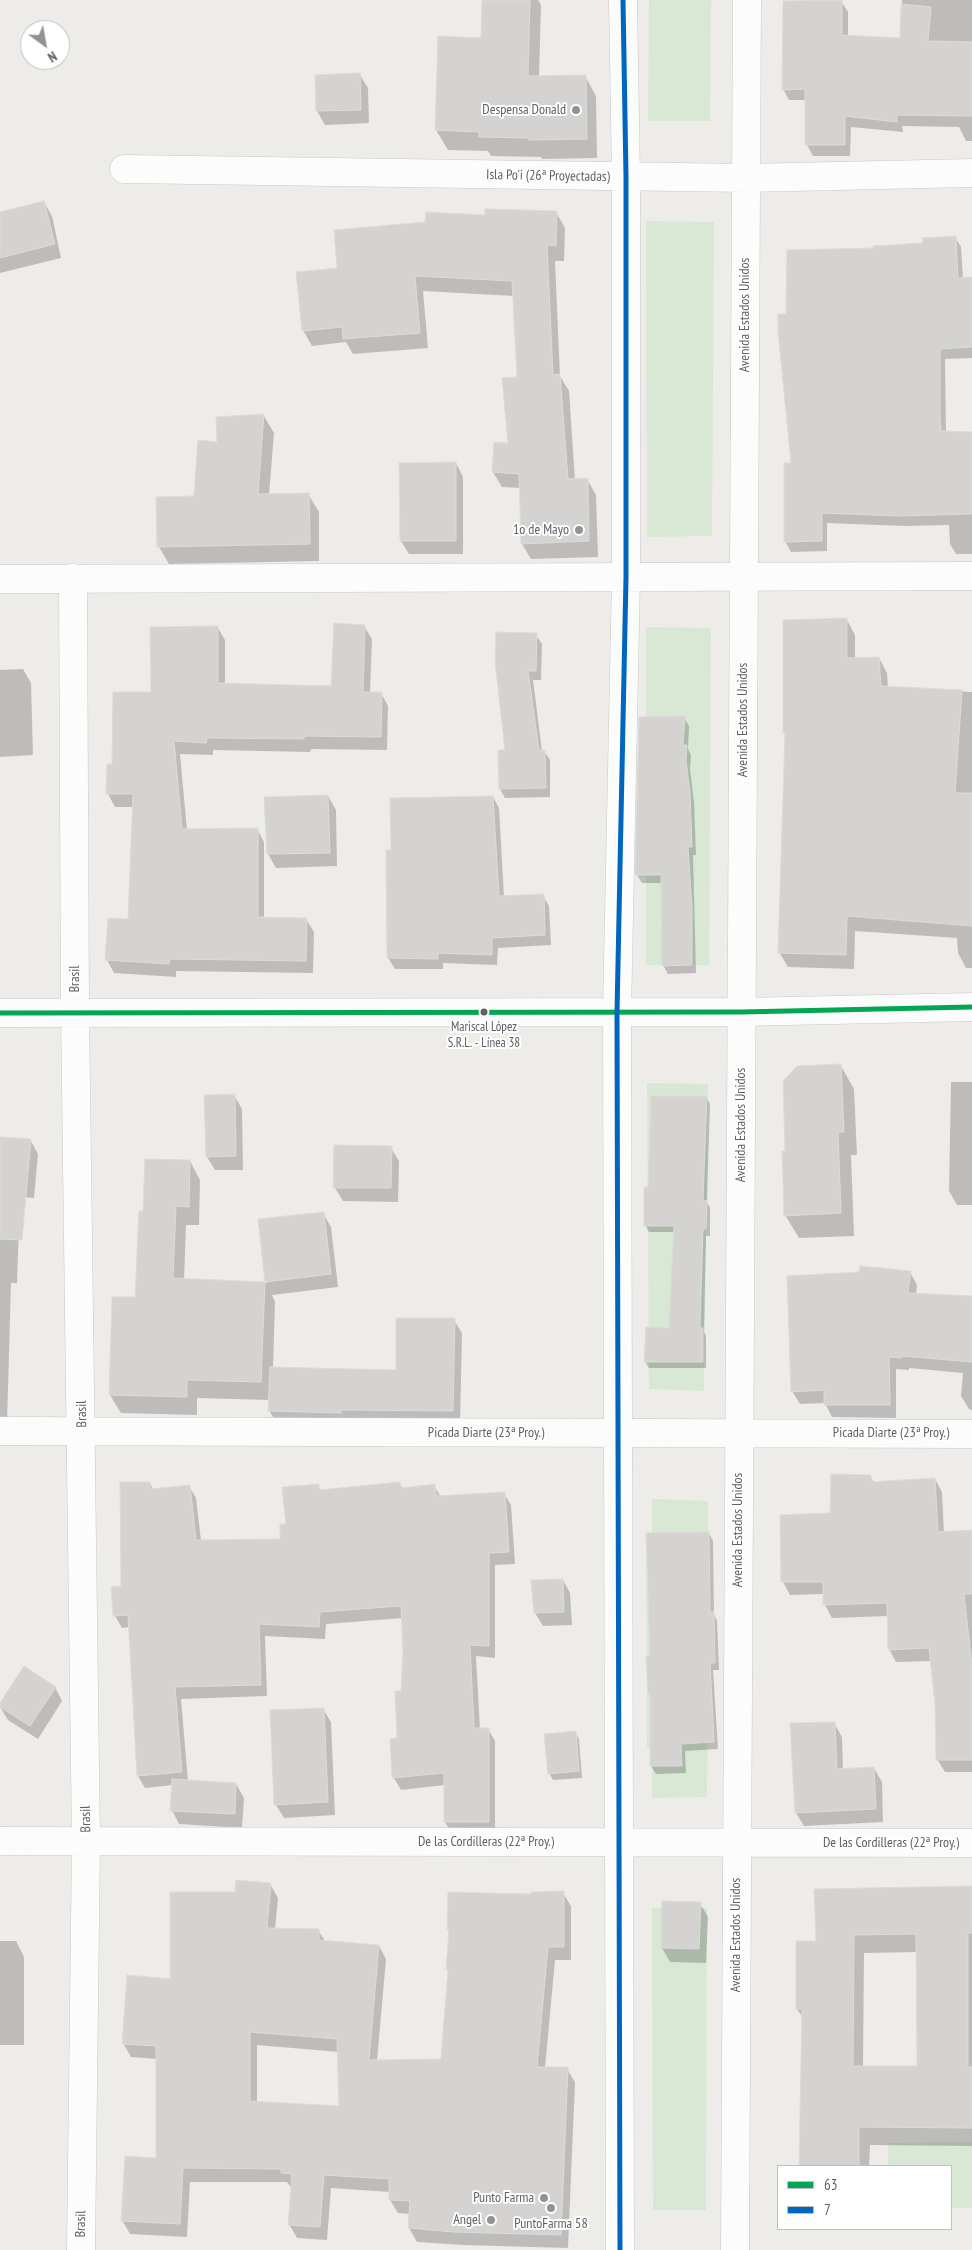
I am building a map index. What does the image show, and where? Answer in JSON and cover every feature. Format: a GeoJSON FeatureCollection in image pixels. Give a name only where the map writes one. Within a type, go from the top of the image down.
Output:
{"type":"FeatureCollection","features":[{"type":"Feature","properties":{"kind":"street"},"geometry":{"type":"LineString","coordinates":[[620,2250],[617,1012],[626,577],[626,177],[623,0]]}},
{"type":"Feature","properties":{"kind":"street","name":"Avenida Estados Unidos"},"geometry":{"type":"LineString","coordinates":[[735,2250],[747,0]]}},
{"type":"Feature","properties":{"kind":"street","name":"Isla Po'i (26ª Proyectadas)"},"geometry":{"type":"LineString","coordinates":[[124,170],[746,178],[972,173]]}},
{"type":"Feature","properties":{"kind":"street"},"geometry":{"type":"LineString","coordinates":[[0,579],[972,576]]}},
{"type":"Feature","properties":{"kind":"street","name":"Brasil"},"geometry":{"type":"LineString","coordinates":[[73,578],[75,1012],[86,1842],[81,2250]]}},
{"type":"Feature","properties":{"kind":"street"},"geometry":{"type":"LineString","coordinates":[[0,1012],[741,1012],[972,1007]]}},
{"type":"Feature","properties":{"kind":"street","name":"Picada Diarte (23ª Proy.)"},"geometry":{"type":"LineString","coordinates":[[0,1432],[972,1434]]}},
{"type":"Feature","properties":{"kind":"street","name":"De las Cordilleras (22ª Proy.)"},"geometry":{"type":"LineString","coordinates":[[0,1841],[972,1843]]}},
{"type":"Feature","properties":{"kind":"green space"},"geometry":{"type":"Polygon","coordinates":[[[649,0],[713,0],[711,2],[710,121],[648,121],[649,0]]]}},
{"type":"Feature","properties":{"kind":"green space"},"geometry":{"type":"Polygon","coordinates":[[[646,221],[714,222],[712,536],[647,537],[646,221]]]}},
{"type":"Feature","properties":{"kind":"green space"},"geometry":{"type":"Polygon","coordinates":[[[646,627],[711,628],[709,965],[646,965],[646,627]]]}},
{"type":"Feature","properties":{"kind":"green space"},"geometry":{"type":"Polygon","coordinates":[[[647,1083],[708,1084],[704,1391],[649,1389],[647,1083]]]}},
{"type":"Feature","properties":{"kind":"green space"},"geometry":{"type":"Polygon","coordinates":[[[652,1499],[708,1501],[707,1797],[652,1798],[652,1748],[647,1748],[646,1551],[652,1550],[652,1499]]]}},
{"type":"Feature","properties":{"kind":"green space"},"geometry":{"type":"Polygon","coordinates":[[[652,1908],[707,1908],[706,2210],[653,2210],[652,1908]]]}},
{"type":"Feature","properties":{"kind":"green space"},"geometry":{"type":"Polygon","coordinates":[[[972,2142],[972,2208],[952,2208],[952,2165],[888,2165],[888,2143],[972,2142]]]}},
{"type":"Feature","properties":{"kind":"building"},"geometry":{"type":"Polygon","coordinates":[[[482,0],[530,0],[528,76],[586,75],[587,139],[529,140],[529,138],[479,137],[479,132],[435,130],[438,36],[481,38],[482,0]]]}},
{"type":"Feature","properties":{"kind":"building"},"geometry":{"type":"Polygon","coordinates":[[[842,0],[842,35],[900,38],[901,4],[931,7],[928,41],[972,42],[972,116],[897,115],[897,122],[845,116],[845,145],[805,145],[805,89],[782,90],[783,1],[842,0]]]}},
{"type":"Feature","properties":{"kind":"building"},"geometry":{"type":"Polygon","coordinates":[[[360,73],[361,110],[316,111],[315,75],[360,73]]]}},
{"type":"Feature","properties":{"kind":"building"},"geometry":{"type":"Polygon","coordinates":[[[44,201],[55,244],[0,258],[0,212],[44,201]]]}},
{"type":"Feature","properties":{"kind":"building"},"geometry":{"type":"Polygon","coordinates":[[[485,209],[557,211],[556,246],[547,245],[553,375],[560,374],[568,479],[588,478],[589,541],[521,544],[519,474],[492,472],[494,442],[508,443],[502,378],[517,377],[512,281],[415,276],[420,333],[343,339],[342,327],[302,331],[296,272],[337,268],[334,230],[425,222],[426,212],[485,215],[485,209]]]}},
{"type":"Feature","properties":{"kind":"building"},"geometry":{"type":"Polygon","coordinates":[[[956,236],[958,278],[972,277],[972,347],[940,349],[940,415],[941,431],[972,432],[972,514],[899,516],[822,513],[822,541],[784,542],[784,463],[791,463],[778,314],[786,314],[787,250],[873,248],[873,246],[923,243],[922,238],[956,236]]]}},
{"type":"Feature","properties":{"kind":"building"},"geometry":{"type":"Polygon","coordinates":[[[264,414],[258,494],[309,493],[310,544],[157,547],[156,497],[194,496],[198,440],[217,442],[216,417],[264,414]]]}},
{"type":"Feature","properties":{"kind":"building"},"geometry":{"type":"Polygon","coordinates":[[[456,462],[456,541],[400,541],[399,463],[456,462]]]}},
{"type":"Feature","properties":{"kind":"building"},"geometry":{"type":"Polygon","coordinates":[[[847,618],[847,658],[879,657],[881,686],[962,690],[955,793],[972,793],[972,926],[847,916],[846,955],[778,953],[785,733],[783,733],[783,620],[847,618]]]}},
{"type":"Feature","properties":{"kind":"building"},"geometry":{"type":"Polygon","coordinates":[[[334,623],[365,625],[363,692],[382,692],[381,737],[304,736],[304,739],[207,738],[206,743],[174,741],[182,829],[258,828],[258,917],[307,918],[306,961],[170,959],[169,964],[105,960],[108,918],[128,919],[133,794],[106,794],[107,764],[112,764],[113,692],[151,692],[150,627],[218,626],[218,683],[331,686],[334,623]]]}},
{"type":"Feature","properties":{"kind":"building"},"geometry":{"type":"Polygon","coordinates":[[[496,632],[537,633],[536,671],[528,671],[539,750],[545,750],[546,788],[499,789],[498,750],[505,750],[495,661],[496,632]]]}},
{"type":"Feature","properties":{"kind":"building"},"geometry":{"type":"Polygon","coordinates":[[[685,716],[683,745],[687,745],[686,760],[690,792],[692,847],[688,847],[692,907],[692,965],[662,966],[661,875],[635,875],[639,717],[685,716]]]}},
{"type":"Feature","properties":{"kind":"building"},"geometry":{"type":"Polygon","coordinates":[[[328,795],[330,853],[267,854],[264,797],[328,795]]]}},
{"type":"Feature","properties":{"kind":"building"},"geometry":{"type":"Polygon","coordinates":[[[493,796],[499,896],[544,894],[545,935],[492,938],[492,955],[438,953],[438,959],[387,958],[386,850],[391,850],[390,798],[493,796]]]}},
{"type":"Feature","properties":{"kind":"building"},"geometry":{"type":"Polygon","coordinates":[[[841,1064],[844,1132],[838,1132],[841,1213],[784,1216],[782,1151],[785,1151],[783,1081],[797,1066],[841,1064]]]}},
{"type":"Feature","properties":{"kind":"building"},"geometry":{"type":"Polygon","coordinates":[[[235,1094],[236,1156],[206,1157],[204,1095],[235,1094]]]}},
{"type":"Feature","properties":{"kind":"building"},"geometry":{"type":"Polygon","coordinates":[[[651,1096],[707,1096],[703,1200],[707,1201],[706,1229],[703,1229],[700,1328],[703,1328],[703,1362],[644,1362],[646,1327],[669,1328],[674,1226],[644,1226],[644,1187],[648,1187],[651,1096]]]}},
{"type":"Feature","properties":{"kind":"building"},"geometry":{"type":"Polygon","coordinates":[[[0,1137],[31,1139],[22,1240],[0,1239],[0,1137]]]}},
{"type":"Feature","properties":{"kind":"building"},"geometry":{"type":"Polygon","coordinates":[[[334,1145],[392,1146],[391,1188],[333,1188],[334,1145]]]}},
{"type":"Feature","properties":{"kind":"building"},"geometry":{"type":"Polygon","coordinates":[[[145,1159],[190,1160],[189,1207],[176,1206],[173,1278],[265,1282],[261,1382],[187,1380],[187,1397],[109,1395],[112,1297],[135,1297],[139,1211],[143,1211],[145,1159]]]}},
{"type":"Feature","properties":{"kind":"building"},"geometry":{"type":"Polygon","coordinates":[[[324,1212],[331,1274],[265,1282],[258,1219],[324,1212]]]}},
{"type":"Feature","properties":{"kind":"building"},"geometry":{"type":"Polygon","coordinates":[[[860,1266],[911,1271],[908,1293],[972,1296],[972,1362],[902,1356],[902,1358],[889,1357],[890,1405],[824,1405],[824,1390],[791,1392],[787,1276],[859,1272],[860,1266]]]}},
{"type":"Feature","properties":{"kind":"building"},"geometry":{"type":"Polygon","coordinates":[[[396,1318],[455,1318],[453,1411],[341,1410],[341,1413],[268,1411],[270,1367],[396,1370],[396,1318]]]}},
{"type":"Feature","properties":{"kind":"building"},"geometry":{"type":"Polygon","coordinates":[[[831,1474],[871,1475],[871,1482],[935,1478],[938,1532],[972,1530],[972,1594],[964,1594],[972,1666],[972,1760],[936,1760],[935,1705],[929,1648],[888,1650],[887,1603],[823,1605],[823,1582],[781,1582],[780,1515],[830,1513],[831,1474]]]}},
{"type":"Feature","properties":{"kind":"building"},"geometry":{"type":"Polygon","coordinates":[[[120,1482],[150,1482],[150,1489],[190,1485],[196,1540],[280,1539],[280,1524],[286,1524],[282,1487],[319,1484],[319,1490],[400,1482],[401,1488],[435,1484],[436,1496],[505,1492],[509,1552],[489,1553],[489,1646],[470,1645],[474,1728],[489,1728],[489,1822],[444,1822],[444,1773],[392,1778],[390,1739],[397,1738],[395,1691],[401,1691],[403,1653],[401,1606],[320,1612],[319,1627],[259,1624],[261,1685],[175,1687],[182,1772],[137,1776],[128,1615],[113,1616],[111,1587],[121,1586],[120,1482]]]}},
{"type":"Feature","properties":{"kind":"building"},"geometry":{"type":"Polygon","coordinates":[[[709,1532],[710,1612],[714,1612],[715,1663],[710,1663],[714,1742],[681,1744],[682,1766],[650,1766],[650,1693],[648,1693],[646,1656],[650,1655],[646,1533],[709,1532]]]}},
{"type":"Feature","properties":{"kind":"building"},"geometry":{"type":"Polygon","coordinates":[[[563,1579],[564,1612],[534,1613],[531,1580],[563,1579]]]}},
{"type":"Feature","properties":{"kind":"building"},"geometry":{"type":"Polygon","coordinates":[[[24,1666],[56,1687],[30,1726],[0,1707],[0,1703],[24,1666]]]}},
{"type":"Feature","properties":{"kind":"building"},"geometry":{"type":"Polygon","coordinates":[[[324,1708],[328,1802],[274,1805],[270,1710],[324,1708]]]}},
{"type":"Feature","properties":{"kind":"building"},"geometry":{"type":"Polygon","coordinates":[[[835,1722],[837,1769],[874,1767],[876,1809],[795,1813],[790,1723],[835,1722]]]}},
{"type":"Feature","properties":{"kind":"building"},"geometry":{"type":"Polygon","coordinates":[[[576,1731],[579,1771],[548,1774],[544,1734],[576,1731]]]}},
{"type":"Feature","properties":{"kind":"building"},"geometry":{"type":"Polygon","coordinates":[[[172,1779],[236,1783],[235,1814],[170,1811],[172,1779]]]}},
{"type":"Feature","properties":{"kind":"building"},"geometry":{"type":"Polygon","coordinates":[[[236,1880],[271,1883],[267,1928],[319,1929],[319,1940],[379,1945],[369,2060],[441,2059],[448,1969],[446,1969],[449,1930],[447,1930],[448,1892],[531,1894],[531,1892],[564,1891],[564,1947],[548,1947],[537,2067],[568,2067],[561,2235],[454,2232],[408,2228],[410,2201],[389,2200],[389,2179],[324,2175],[320,2227],[288,2225],[292,2174],[281,2173],[281,2169],[183,2168],[180,2224],[121,2221],[125,2156],[156,2158],[156,2046],[122,2044],[127,1975],[170,1979],[170,1892],[235,1892],[236,1880]],[[250,2032],[250,2101],[339,2106],[337,2039],[250,2032]]]}},
{"type":"Feature","properties":{"kind":"building"},"geometry":{"type":"Polygon","coordinates":[[[972,1886],[972,1933],[968,1933],[968,2067],[972,2067],[972,2128],[859,2127],[859,2165],[799,2165],[802,2009],[796,2009],[796,1941],[816,1941],[814,1889],[972,1886]],[[916,1934],[854,1935],[853,2066],[917,2066],[916,1934]]]}},
{"type":"Feature","properties":{"kind":"building"},"geometry":{"type":"Polygon","coordinates":[[[662,1901],[701,1902],[699,1949],[661,1948],[662,1901]]]}},
{"type":"Feature","properties":{"kind":"transit line","name":"7"},"geometry":{"type":"LineString","coordinates":[[620,2250],[617,1012],[626,577],[626,177],[623,0]]}},
{"type":"Feature","properties":{"kind":"transit line","name":"63"},"geometry":{"type":"LineString","coordinates":[[0,1013],[741,1012],[972,1007]]}},
{"type":"Feature","properties":{"kind":"place","name":"Despensa Donald"},"geometry":{"type":"Point","coordinates":[576,110]}},
{"type":"Feature","properties":{"kind":"place","name":"1o de Mayo"},"geometry":{"type":"Point","coordinates":[579,530]}},
{"type":"Feature","properties":{"kind":"place","name":"Mariscal López S.R.L. - Línea 38"},"geometry":{"type":"Point","coordinates":[484,1012]}},
{"type":"Feature","properties":{"kind":"place","name":"Punto Farma"},"geometry":{"type":"Point","coordinates":[544,2198]}},
{"type":"Feature","properties":{"kind":"place","name":"PuntoFarma 58"},"geometry":{"type":"Point","coordinates":[551,2208]}},
{"type":"Feature","properties":{"kind":"place","name":"Angel"},"geometry":{"type":"Point","coordinates":[491,2220]}}]}
